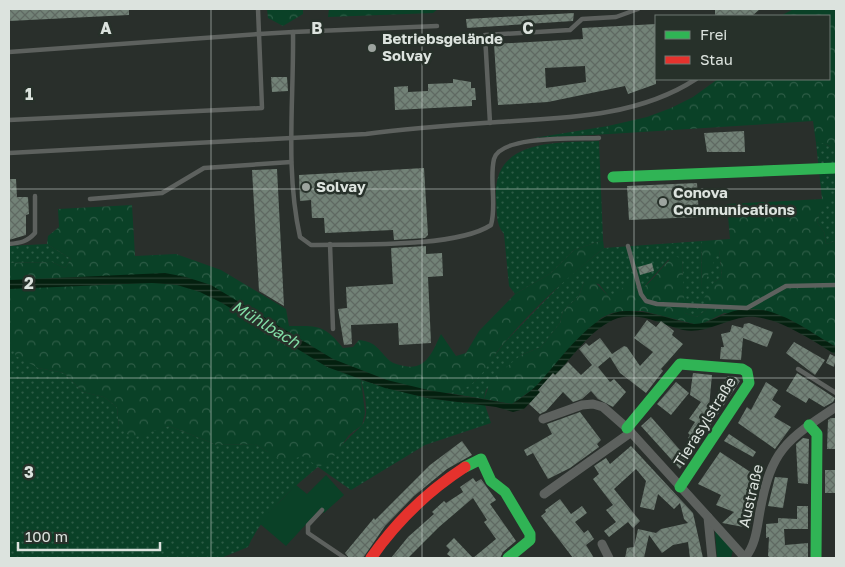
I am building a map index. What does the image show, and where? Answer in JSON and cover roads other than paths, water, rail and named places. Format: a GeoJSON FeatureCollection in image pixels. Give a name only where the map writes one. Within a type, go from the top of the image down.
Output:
{"type":"FeatureCollection","features":[{"type":"Feature","properties":{"kind":"street"},"geometry":{"type":"LineString","coordinates":[[613,177],[836,168]]}},
{"type":"Feature","properties":{"kind":"street","name":"Tierasylstraße"},"geometry":{"type":"LineString","coordinates":[[629,430],[680,364],[742,369],[747,372],[749,383],[680,487]]}},
{"type":"Feature","properties":{"kind":"street"},"geometry":{"type":"LineString","coordinates":[[543,419],[582,405],[593,404],[603,407],[629,430],[745,558]]}},
{"type":"Feature","properties":{"kind":"street","name":"Austraße"},"geometry":{"type":"LineString","coordinates":[[745,558],[755,539],[770,468],[784,444],[836,408]]}},
{"type":"Feature","properties":{"kind":"street"},"geometry":{"type":"LineString","coordinates":[[809,425],[817,434],[816,558]]}},
{"type":"Feature","properties":{"kind":"street"},"geometry":{"type":"LineString","coordinates":[[544,494],[629,430]]}},
{"type":"Feature","properties":{"kind":"street"},"geometry":{"type":"LineString","coordinates":[[370,558],[419,504],[444,482],[469,464],[481,459],[491,481],[506,492],[530,534],[530,540],[508,558]]}},
{"type":"Feature","properties":{"kind":"street"},"geometry":{"type":"LineString","coordinates":[[708,517],[712,558]]}},
{"type":"Feature","properties":{"kind":"street"},"geometry":{"type":"LineString","coordinates":[[602,544],[609,558]]}},
{"type":"Feature","properties":{"kind":"lane"},"geometry":{"type":"LineString","coordinates":[[9,120],[262,108],[258,9]]}},
{"type":"Feature","properties":{"kind":"lane"},"geometry":{"type":"LineString","coordinates":[[490,123],[485,35],[570,30],[582,19],[616,17],[638,9]]}},
{"type":"Feature","properties":{"kind":"lane"},"geometry":{"type":"LineString","coordinates":[[9,52],[259,34],[437,26]]}},
{"type":"Feature","properties":{"kind":"lane"},"geometry":{"type":"LineString","coordinates":[[293,32],[294,94],[290,138],[295,217],[300,237],[311,245],[433,240],[466,236],[491,225],[493,218],[494,158],[504,147],[520,142],[599,138]]}},
{"type":"Feature","properties":{"kind":"lane"},"geometry":{"type":"LineString","coordinates":[[9,153],[366,134],[416,127],[559,119],[612,111],[667,94],[694,80]]}},
{"type":"Feature","properties":{"kind":"lane"},"geometry":{"type":"LineString","coordinates":[[90,199],[162,193],[204,168],[291,162]]}},
{"type":"Feature","properties":{"kind":"lane"},"geometry":{"type":"LineString","coordinates":[[9,244],[30,240],[35,233],[35,196]]}},
{"type":"Feature","properties":{"kind":"lane"},"geometry":{"type":"LineString","coordinates":[[330,244],[334,329]]}},
{"type":"Feature","properties":{"kind":"lane"},"geometry":{"type":"LineString","coordinates":[[628,246],[641,294],[646,301],[657,304],[747,308],[786,286],[836,284]]}},
{"type":"Feature","properties":{"kind":"lane"},"geometry":{"type":"LineString","coordinates":[[798,369],[836,393]]}},
{"type":"Feature","properties":{"kind":"lane"},"geometry":{"type":"LineString","coordinates":[[322,510],[308,525],[308,533],[345,558]]}},
{"type":"Feature","properties":{"kind":"water","name":"Mühlbach"},"geometry":{"type":"Polygon","coordinates":[[[165,273],[211,285],[333,359],[387,380],[428,390],[512,404],[537,385],[589,328],[613,313],[626,311],[635,311],[700,324],[738,310],[764,310],[802,326],[836,347],[836,355],[781,324],[757,317],[746,317],[691,331],[640,317],[622,317],[613,320],[596,331],[555,375],[553,373],[538,390],[540,392],[524,409],[513,412],[496,407],[427,398],[385,388],[327,367],[222,303],[200,292],[177,285],[152,283],[9,289],[9,280],[165,273]]]}},
{"type":"Feature","properties":{"kind":"place","name":"Betriebsgelände Solvay"},"geometry":{"type":"Point","coordinates":[372,48]}},
{"type":"Feature","properties":{"kind":"place","name":"Solvay"},"geometry":{"type":"Point","coordinates":[306,187]}},
{"type":"Feature","properties":{"kind":"place","name":"Conova Communications"},"geometry":{"type":"Point","coordinates":[663,202]}}]}
